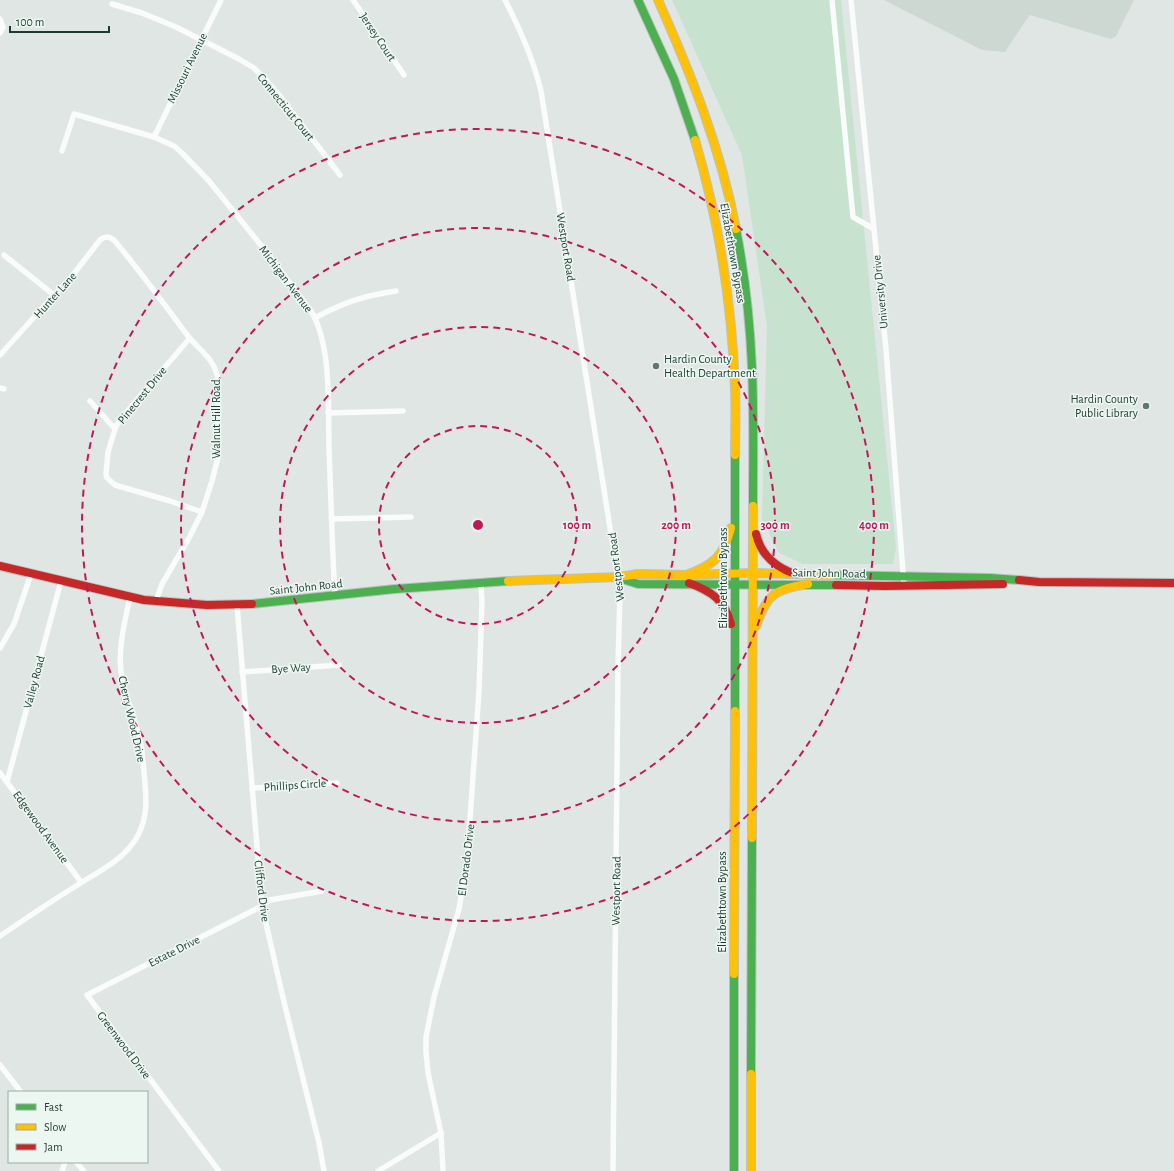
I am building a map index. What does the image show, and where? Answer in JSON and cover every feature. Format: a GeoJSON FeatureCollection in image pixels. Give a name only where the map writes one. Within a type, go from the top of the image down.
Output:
{"type":"FeatureCollection","features":[{"type":"Feature","properties":{"kind":"main road","name":"Elizabethtown Bypass"},"geometry":{"type":"LineString","coordinates":[[638,0],[671,73],[684,107],[706,176],[720,238],[727,279],[733,346],[735,389],[734,1171]]}},
{"type":"Feature","properties":{"kind":"main road","name":"Elizabethtown Bypass"},"geometry":{"type":"LineString","coordinates":[[658,0],[688,67],[705,114],[727,185],[745,280],[751,352],[753,573],[751,1171]]}},
{"type":"Feature","properties":{"kind":"main road"},"geometry":{"type":"LineString","coordinates":[[686,575],[708,567],[722,554],[730,534],[735,502]]}},
{"type":"Feature","properties":{"kind":"main road"},"geometry":{"type":"LineString","coordinates":[[752,502],[757,540],[761,549],[773,563],[787,572],[795,574]]}},
{"type":"Feature","properties":{"kind":"main road","name":"Saint John Road"},"geometry":{"type":"LineString","coordinates":[[0,566],[130,597],[189,605],[237,605],[481,582],[619,577],[638,574],[686,575],[753,573],[904,576],[990,578],[1040,582]]}},
{"type":"Feature","properties":{"kind":"main road","name":"Saint John Road"},"geometry":{"type":"LineString","coordinates":[[619,577],[638,584],[689,583],[877,586],[1040,582],[1174,583]]}},
{"type":"Feature","properties":{"kind":"main road"},"geometry":{"type":"LineString","coordinates":[[689,583],[709,591],[723,603],[731,620],[735,642]]}},
{"type":"Feature","properties":{"kind":"main road"},"geometry":{"type":"LineString","coordinates":[[752,642],[760,614],[764,605],[770,598],[777,591],[786,587],[808,584]]}},
{"type":"Feature","properties":{"kind":"street","name":"Missouri Avenue"},"geometry":{"type":"LineString","coordinates":[[154,137],[221,0]]}},
{"type":"Feature","properties":{"kind":"street","name":"Jersey Court"},"geometry":{"type":"LineString","coordinates":[[353,0],[404,74]]}},
{"type":"Feature","properties":{"kind":"street","name":"Westport Road"},"geometry":{"type":"LineString","coordinates":[[505,0],[532,58],[541,91],[619,577],[614,1171]]}},
{"type":"Feature","properties":{"kind":"street"},"geometry":{"type":"LineString","coordinates":[[832,0],[853,217],[874,229]]}},
{"type":"Feature","properties":{"kind":"street","name":"University Drive"},"geometry":{"type":"LineString","coordinates":[[851,0],[886,349],[904,585]]}},
{"type":"Feature","properties":{"kind":"street","name":"Connecticut Court"},"geometry":{"type":"LineString","coordinates":[[112,4],[147,14],[239,59],[260,74],[279,96],[340,175]]}},
{"type":"Feature","properties":{"kind":"street"},"geometry":{"type":"LineString","coordinates":[[0,33],[3,30],[1,22]]}},
{"type":"Feature","properties":{"kind":"street","name":"Michigan Avenue"},"geometry":{"type":"LineString","coordinates":[[62,151],[74,114],[154,137],[174,146],[205,176],[268,254],[315,318],[324,345],[335,596]]}},
{"type":"Feature","properties":{"kind":"street","name":"Hunter Lane"},"geometry":{"type":"LineString","coordinates":[[0,355],[69,280],[100,240],[104,237],[109,237]]}},
{"type":"Feature","properties":{"kind":"street","name":"Walnut Hill Road"},"geometry":{"type":"LineString","coordinates":[[109,237],[121,249],[190,338],[209,357],[216,371],[218,386],[218,457],[212,481],[202,512],[189,538],[162,584],[156,601]]}},
{"type":"Feature","properties":{"kind":"street"},"geometry":{"type":"LineString","coordinates":[[4,255],[54,295]]}},
{"type":"Feature","properties":{"kind":"street"},"geometry":{"type":"LineString","coordinates":[[315,318],[361,297],[396,291]]}},
{"type":"Feature","properties":{"kind":"street","name":"Pinecrest Drive"},"geometry":{"type":"LineString","coordinates":[[190,338],[134,403],[115,429],[108,452],[106,468],[107,478],[115,486],[170,501],[202,512]]}},
{"type":"Feature","properties":{"kind":"street"},"geometry":{"type":"LineString","coordinates":[[90,401],[115,429]]}},
{"type":"Feature","properties":{"kind":"street"},"geometry":{"type":"LineString","coordinates":[[328,413],[403,411]]}},
{"type":"Feature","properties":{"kind":"street"},"geometry":{"type":"LineString","coordinates":[[332,519],[411,517]]}},
{"type":"Feature","properties":{"kind":"street"},"geometry":{"type":"LineString","coordinates":[[0,648],[14,624],[31,574]]}},
{"type":"Feature","properties":{"kind":"street","name":"Valley Road"},"geometry":{"type":"LineString","coordinates":[[7,782],[61,581]]}},
{"type":"Feature","properties":{"kind":"street","name":"El Dorado Drive"},"geometry":{"type":"LineString","coordinates":[[444,1171],[441,1134],[428,1073],[426,1037],[434,997],[459,910],[467,862],[479,691],[482,602],[481,582]]}},
{"type":"Feature","properties":{"kind":"street","name":"Cherry Wood Drive"},"geometry":{"type":"LineString","coordinates":[[0,936],[41,907],[111,864],[130,848],[139,833],[145,817],[147,799],[142,753],[121,674],[123,638],[130,597]]}},
{"type":"Feature","properties":{"kind":"street","name":"Clifford Drive"},"geometry":{"type":"LineString","coordinates":[[237,605],[262,906],[319,1143],[324,1171]]}},
{"type":"Feature","properties":{"kind":"street","name":"Bye Way"},"geometry":{"type":"LineString","coordinates":[[242,672],[339,665]]}},
{"type":"Feature","properties":{"kind":"street","name":"Edgewood Avenue"},"geometry":{"type":"LineString","coordinates":[[0,773],[81,882]]}},
{"type":"Feature","properties":{"kind":"street","name":"Phillips Circle"},"geometry":{"type":"LineString","coordinates":[[252,788],[337,782]]}},
{"type":"Feature","properties":{"kind":"street","name":"Estate Drive"},"geometry":{"type":"LineString","coordinates":[[86,995],[262,906],[270,900],[322,891]]}},
{"type":"Feature","properties":{"kind":"street","name":"Greenwood Drive"},"geometry":{"type":"LineString","coordinates":[[86,995],[219,1171]]}},
{"type":"Feature","properties":{"kind":"street"},"geometry":{"type":"LineString","coordinates":[[0,1065],[20,1091]]}},
{"type":"Feature","properties":{"kind":"street"},"geometry":{"type":"LineString","coordinates":[[378,1171],[441,1134]]}},
{"type":"Feature","properties":{"kind":"street"},"geometry":{"type":"LineString","coordinates":[[77,1163],[84,1171]]}},
{"type":"Feature","properties":{"kind":"shaded area"},"geometry":{"type":"Polygon","coordinates":[[[884,0],[1134,0],[1116,36],[1111,39],[1030,15],[1005,52],[982,50],[884,0]]]}},
{"type":"Feature","properties":{"kind":"green space"},"geometry":{"type":"Polygon","coordinates":[[[672,0],[841,0],[896,548],[893,564],[803,564],[779,553],[762,519],[767,326],[742,155],[672,0]]]}},
{"type":"Feature","properties":{"kind":"traffic: fast"},"geometry":{"type":"LineString","coordinates":[[638,0],[674,79],[695,140]]}},
{"type":"Feature","properties":{"kind":"traffic: fast"},"geometry":{"type":"LineString","coordinates":[[736,229],[744,281],[751,350],[753,402],[753,506]]}},
{"type":"Feature","properties":{"kind":"traffic: fast"},"geometry":{"type":"LineString","coordinates":[[735,455],[735,711]]}},
{"type":"Feature","properties":{"kind":"traffic: fast"},"geometry":{"type":"LineString","coordinates":[[831,575],[990,578],[1019,580]]}},
{"type":"Feature","properties":{"kind":"traffic: fast"},"geometry":{"type":"LineString","coordinates":[[619,578],[638,584],[836,585]]}},
{"type":"Feature","properties":{"kind":"traffic: fast"},"geometry":{"type":"LineString","coordinates":[[252,604],[395,589],[508,581]]}},
{"type":"Feature","properties":{"kind":"traffic: fast"},"geometry":{"type":"LineString","coordinates":[[751,1074],[752,838]]}},
{"type":"Feature","properties":{"kind":"traffic: fast"},"geometry":{"type":"LineString","coordinates":[[734,974],[734,1171]]}},
{"type":"Feature","properties":{"kind":"traffic: slow"},"geometry":{"type":"LineString","coordinates":[[658,0],[704,112],[730,199],[736,229]]}},
{"type":"Feature","properties":{"kind":"traffic: slow"},"geometry":{"type":"LineString","coordinates":[[695,140],[711,201],[723,263],[731,325],[735,388],[735,455]]}},
{"type":"Feature","properties":{"kind":"traffic: slow"},"geometry":{"type":"LineString","coordinates":[[752,838],[753,506]]}},
{"type":"Feature","properties":{"kind":"traffic: slow"},"geometry":{"type":"LineString","coordinates":[[686,575],[703,568],[716,559],[725,546],[731,528]]}},
{"type":"Feature","properties":{"kind":"traffic: slow"},"geometry":{"type":"LineString","coordinates":[[508,581],[619,577],[638,574],[686,575],[753,573],[831,575]]}},
{"type":"Feature","properties":{"kind":"traffic: slow"},"geometry":{"type":"LineString","coordinates":[[756,626],[764,607],[774,595],[788,588],[808,584]]}},
{"type":"Feature","properties":{"kind":"traffic: slow"},"geometry":{"type":"LineString","coordinates":[[734,974],[735,711]]}},
{"type":"Feature","properties":{"kind":"traffic: slow"},"geometry":{"type":"LineString","coordinates":[[751,1074],[751,1171]]}},
{"type":"Feature","properties":{"kind":"traffic: jam"},"geometry":{"type":"LineString","coordinates":[[756,534],[765,554],[775,564],[795,574]]}},
{"type":"Feature","properties":{"kind":"traffic: jam"},"geometry":{"type":"LineString","coordinates":[[0,566],[144,600],[207,605],[252,604]]}},
{"type":"Feature","properties":{"kind":"traffic: jam"},"geometry":{"type":"LineString","coordinates":[[1019,580],[1039,582],[1174,583]]}},
{"type":"Feature","properties":{"kind":"traffic: jam"},"geometry":{"type":"LineString","coordinates":[[689,583],[704,589],[716,598],[725,609],[731,624]]}},
{"type":"Feature","properties":{"kind":"traffic: jam"},"geometry":{"type":"LineString","coordinates":[[836,585],[885,586],[1003,584]]}},
{"type":"Feature","properties":{"kind":"place","name":"Hardin County Health Department"},"geometry":{"type":"Point","coordinates":[656,366]}},
{"type":"Feature","properties":{"kind":"place","name":"Hardin County Public Library"},"geometry":{"type":"Point","coordinates":[1146,406]}}]}
